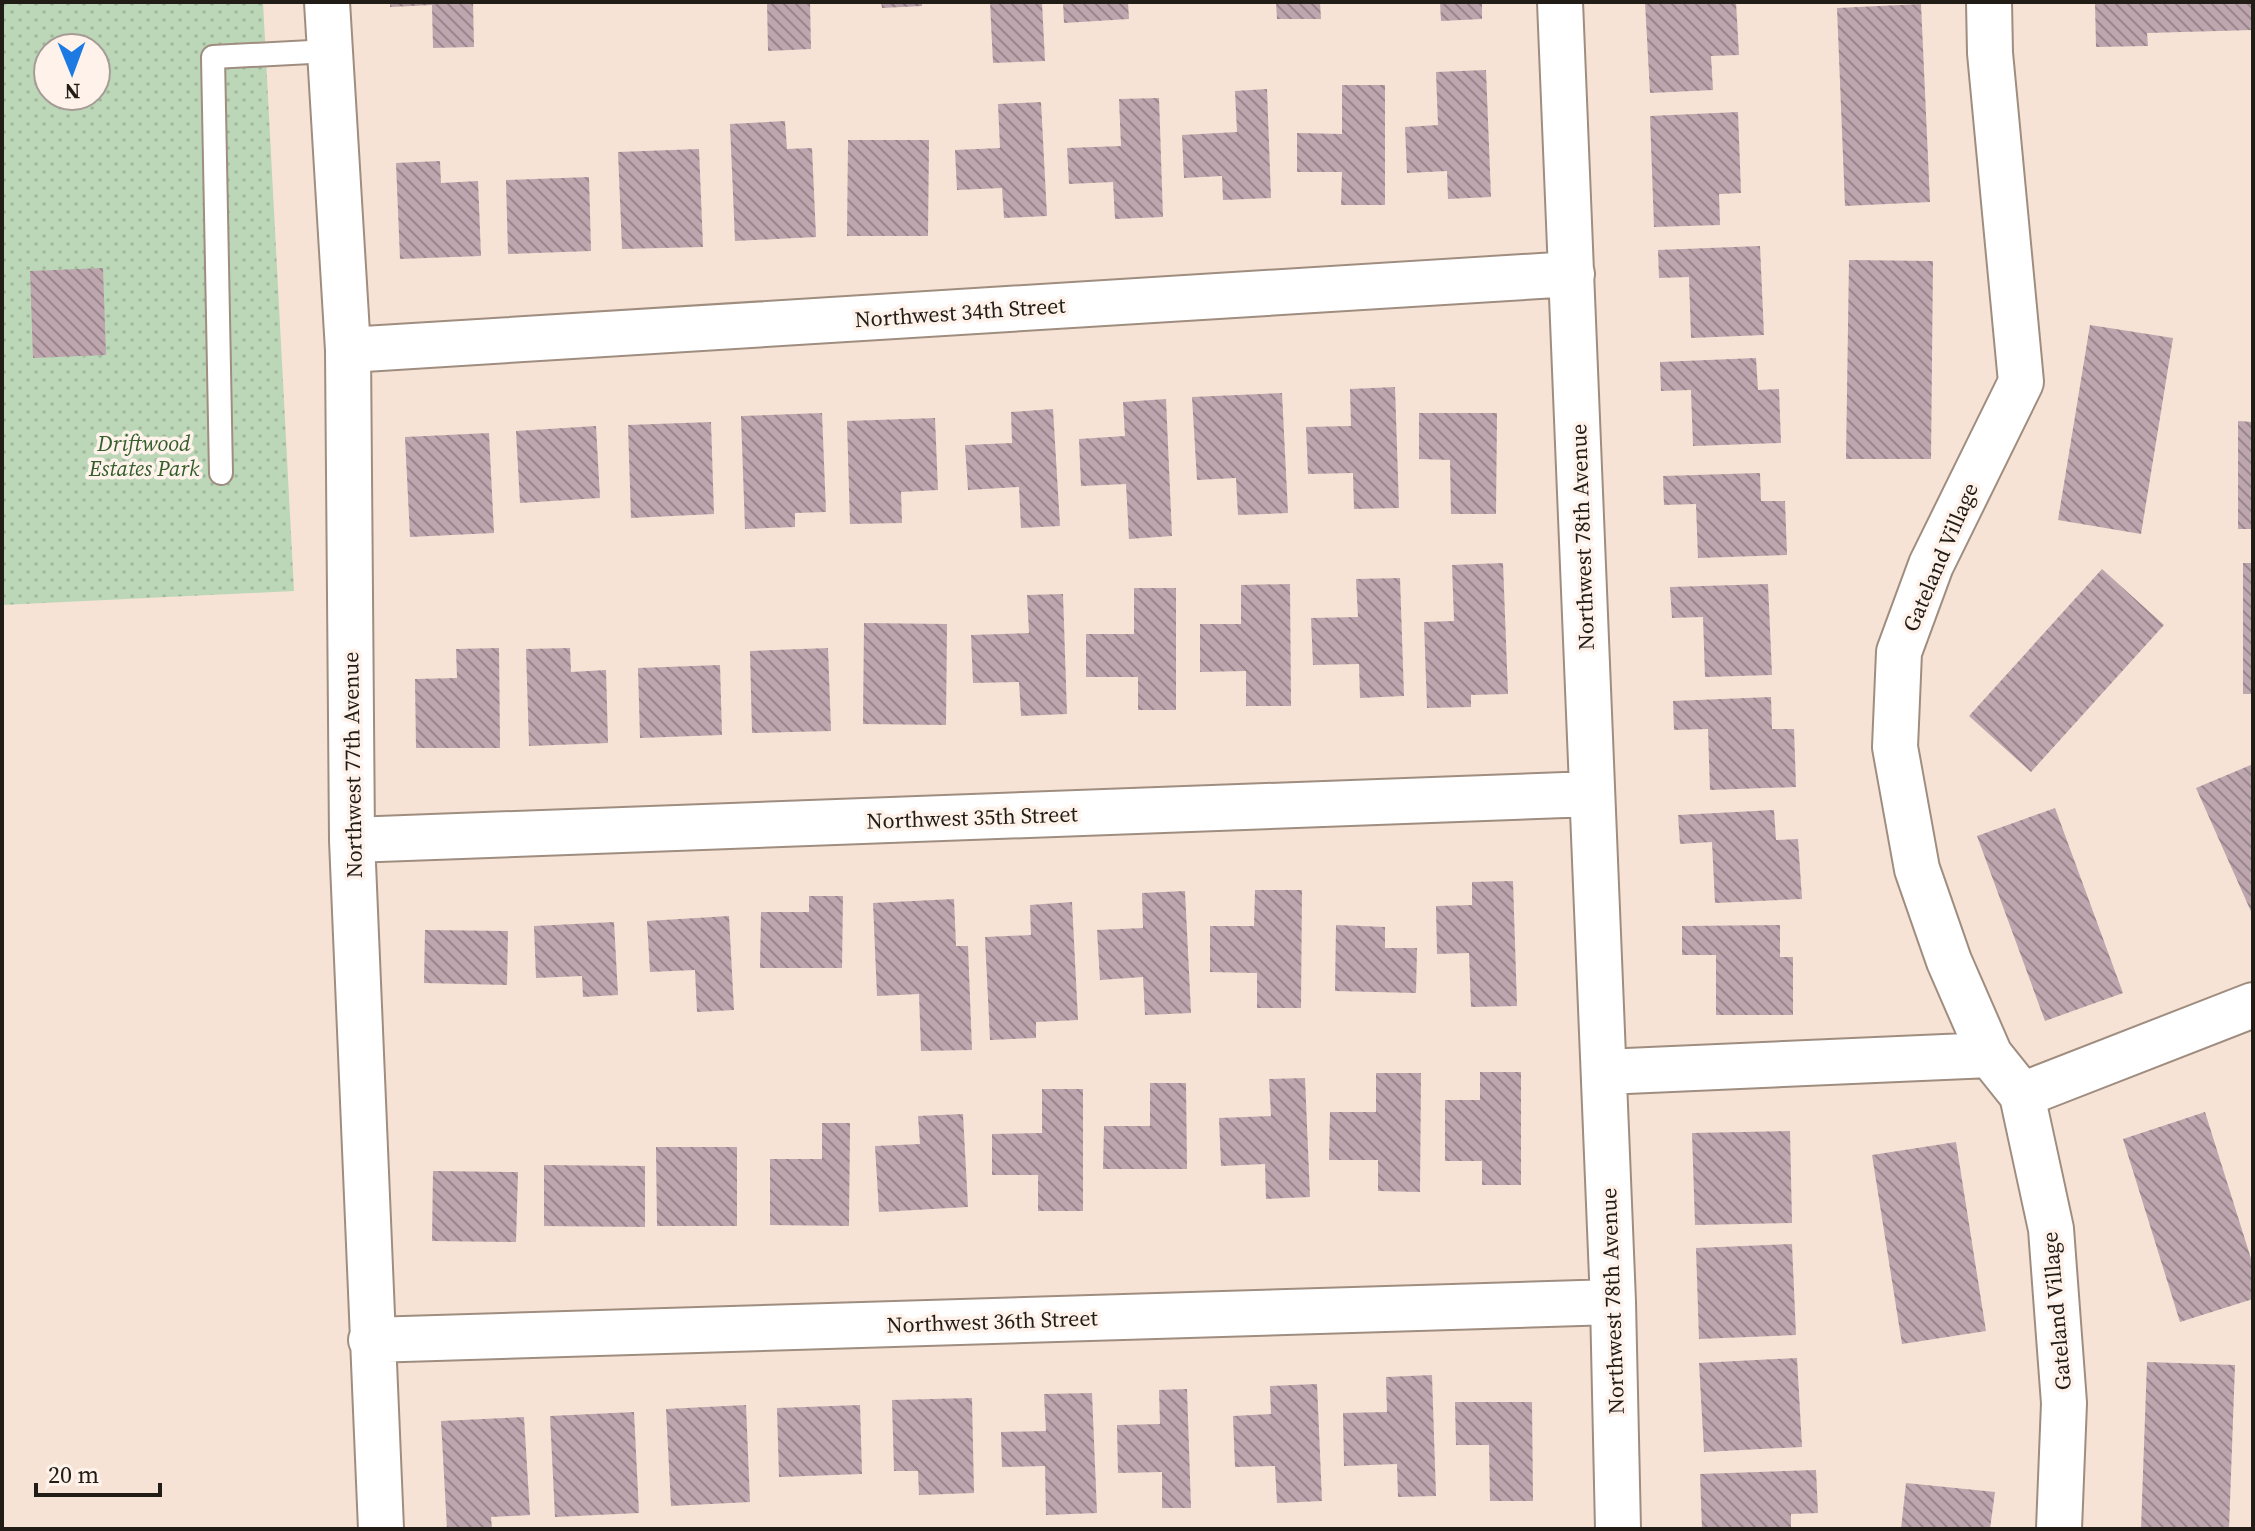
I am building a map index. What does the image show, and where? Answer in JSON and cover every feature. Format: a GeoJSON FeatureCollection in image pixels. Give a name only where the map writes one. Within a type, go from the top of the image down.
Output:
{"type":"FeatureCollection","features":[{"type":"Feature","properties":{"kind":"street","name":"Northwest 77th Avenue"},"geometry":{"type":"LineString","coordinates":[[327,2],[348,350],[352,840],[381,1529]]}},
{"type":"Feature","properties":{"kind":"street","name":"Northwest 78th Avenue"},"geometry":{"type":"LineString","coordinates":[[1560,2],[1613,1302],[1618,1529]]}},
{"type":"Feature","properties":{"kind":"street","name":"Gateland Village"},"geometry":{"type":"LineString","coordinates":[[1989,2],[1990,53],[2021,382],[1931,565],[1899,652],[1895,747],[1917,869],[1949,961],[1990,1055],[2022,1095],[2051,1229],[2064,1403],[2059,1529]]}},
{"type":"Feature","properties":{"kind":"street","name":"Northwest 34th Street"},"geometry":{"type":"LineString","coordinates":[[348,350],[1572,274]]}},
{"type":"Feature","properties":{"kind":"street","name":"Northwest 35th Street"},"geometry":{"type":"LineString","coordinates":[[352,840],[1592,794]]}},
{"type":"Feature","properties":{"kind":"street"},"geometry":{"type":"LineString","coordinates":[[2022,1095],[2253,1005]]}},
{"type":"Feature","properties":{"kind":"street"},"geometry":{"type":"LineString","coordinates":[[1604,1072],[1990,1055]]}},
{"type":"Feature","properties":{"kind":"street","name":"Northwest 36th Street"},"geometry":{"type":"LineString","coordinates":[[371,1340],[1613,1302]]}},
{"type":"Feature","properties":{"kind":"lane"},"geometry":{"type":"LineString","coordinates":[[221,473],[213,57],[330,51]]}},
{"type":"Feature","properties":{"kind":"green space","name":"Driftwood Estates Park"},"geometry":{"type":"Polygon","coordinates":[[[2,2],[263,2],[294,591],[2,605],[2,2]]]}},
{"type":"Feature","properties":{"kind":"building"},"geometry":{"type":"Polygon","coordinates":[[[390,2],[473,2],[474,47],[433,48],[432,5],[390,7],[390,2]]]}},
{"type":"Feature","properties":{"kind":"building"},"geometry":{"type":"Polygon","coordinates":[[[767,2],[810,2],[811,49],[768,51],[767,2]]]}},
{"type":"Feature","properties":{"kind":"building"},"geometry":{"type":"Polygon","coordinates":[[[881,2],[922,2],[922,6],[882,8],[881,2]]]}},
{"type":"Feature","properties":{"kind":"building"},"geometry":{"type":"Polygon","coordinates":[[[990,2],[1042,2],[1045,61],[993,63],[990,2]]]}},
{"type":"Feature","properties":{"kind":"building"},"geometry":{"type":"Polygon","coordinates":[[[1063,2],[1128,2],[1129,19],[1064,23],[1063,2]]]}},
{"type":"Feature","properties":{"kind":"building"},"geometry":{"type":"Polygon","coordinates":[[[1276,2],[1320,2],[1321,19],[1277,19],[1276,2]]]}},
{"type":"Feature","properties":{"kind":"building"},"geometry":{"type":"Polygon","coordinates":[[[1440,2],[1482,2],[1482,19],[1441,21],[1440,2]]]}},
{"type":"Feature","properties":{"kind":"building"},"geometry":{"type":"Polygon","coordinates":[[[1645,2],[1736,2],[1739,55],[1711,56],[1713,90],[1650,93],[1645,2]]]}},
{"type":"Feature","properties":{"kind":"building"},"geometry":{"type":"Polygon","coordinates":[[[2095,2],[2253,2],[2253,30],[2147,33],[2148,46],[2096,47],[2095,2]]]}},
{"type":"Feature","properties":{"kind":"building"},"geometry":{"type":"Polygon","coordinates":[[[1921,4],[1930,202],[1845,206],[1837,8],[1921,4]]]}},
{"type":"Feature","properties":{"kind":"building"},"geometry":{"type":"Polygon","coordinates":[[[1486,70],[1491,197],[1448,199],[1447,171],[1407,173],[1405,127],[1438,125],[1436,72],[1486,70]]]}},
{"type":"Feature","properties":{"kind":"building"},"geometry":{"type":"Polygon","coordinates":[[[1342,85],[1385,85],[1385,205],[1341,205],[1342,172],[1297,172],[1297,133],[1342,134],[1342,85]]]}},
{"type":"Feature","properties":{"kind":"building"},"geometry":{"type":"Polygon","coordinates":[[[1267,89],[1271,198],[1223,200],[1222,176],[1184,178],[1182,135],[1237,132],[1235,91],[1267,89]]]}},
{"type":"Feature","properties":{"kind":"building"},"geometry":{"type":"Polygon","coordinates":[[[1159,98],[1163,217],[1115,219],[1113,182],[1069,184],[1067,148],[1121,146],[1119,99],[1159,98]]]}},
{"type":"Feature","properties":{"kind":"building"},"geometry":{"type":"Polygon","coordinates":[[[1041,102],[1047,216],[1004,218],[1002,188],[957,190],[955,150],[1000,148],[998,104],[1041,102]]]}},
{"type":"Feature","properties":{"kind":"building"},"geometry":{"type":"Polygon","coordinates":[[[1738,112],[1741,193],[1719,194],[1720,225],[1654,227],[1650,116],[1738,112]]]}},
{"type":"Feature","properties":{"kind":"building"},"geometry":{"type":"Polygon","coordinates":[[[785,121],[787,149],[812,148],[816,237],[735,241],[730,124],[785,121]]]}},
{"type":"Feature","properties":{"kind":"building"},"geometry":{"type":"Polygon","coordinates":[[[848,140],[929,140],[928,236],[847,236],[848,140]]]}},
{"type":"Feature","properties":{"kind":"building"},"geometry":{"type":"Polygon","coordinates":[[[699,149],[703,247],[622,249],[618,152],[699,149]]]}},
{"type":"Feature","properties":{"kind":"building"},"geometry":{"type":"Polygon","coordinates":[[[440,161],[441,183],[478,181],[481,256],[400,259],[396,163],[440,161]]]}},
{"type":"Feature","properties":{"kind":"building"},"geometry":{"type":"Polygon","coordinates":[[[589,177],[591,251],[508,254],[506,180],[589,177]]]}},
{"type":"Feature","properties":{"kind":"building"},"geometry":{"type":"Polygon","coordinates":[[[1760,246],[1764,335],[1691,338],[1689,277],[1659,278],[1658,250],[1760,246]]]}},
{"type":"Feature","properties":{"kind":"building"},"geometry":{"type":"Polygon","coordinates":[[[1849,260],[1933,261],[1931,459],[1846,459],[1849,260]]]}},
{"type":"Feature","properties":{"kind":"building"},"geometry":{"type":"Polygon","coordinates":[[[103,268],[106,355],[33,358],[30,271],[103,268]]]}},
{"type":"Feature","properties":{"kind":"building"},"geometry":{"type":"Polygon","coordinates":[[[2090,325],[2173,338],[2141,534],[2058,520],[2090,325]]]}},
{"type":"Feature","properties":{"kind":"building"},"geometry":{"type":"Polygon","coordinates":[[[1756,358],[1758,390],[1779,389],[1781,443],[1693,446],[1691,390],[1661,391],[1660,362],[1756,358]]]}},
{"type":"Feature","properties":{"kind":"building"},"geometry":{"type":"Polygon","coordinates":[[[1395,387],[1399,508],[1354,509],[1353,473],[1308,474],[1306,427],[1351,426],[1350,389],[1395,387]]]}},
{"type":"Feature","properties":{"kind":"building"},"geometry":{"type":"Polygon","coordinates":[[[1282,393],[1288,513],[1238,515],[1236,478],[1197,480],[1192,397],[1282,393]]]}},
{"type":"Feature","properties":{"kind":"building"},"geometry":{"type":"Polygon","coordinates":[[[1166,399],[1172,536],[1129,539],[1126,484],[1081,486],[1079,439],[1125,436],[1123,402],[1166,399]]]}},
{"type":"Feature","properties":{"kind":"building"},"geometry":{"type":"Polygon","coordinates":[[[1053,409],[1060,526],[1021,528],[1019,487],[968,490],[965,445],[1012,443],[1011,412],[1053,409]]]}},
{"type":"Feature","properties":{"kind":"building"},"geometry":{"type":"Polygon","coordinates":[[[822,413],[826,512],[795,513],[795,527],[745,529],[741,416],[822,413]]]}},
{"type":"Feature","properties":{"kind":"building"},"geometry":{"type":"Polygon","coordinates":[[[1419,413],[1497,413],[1496,514],[1451,514],[1450,460],[1419,459],[1419,413]]]}},
{"type":"Feature","properties":{"kind":"building"},"geometry":{"type":"Polygon","coordinates":[[[935,418],[938,490],[901,492],[902,523],[850,524],[847,421],[935,418]]]}},
{"type":"Feature","properties":{"kind":"building"},"geometry":{"type":"Polygon","coordinates":[[[2238,421],[2253,422],[2253,529],[2238,529],[2238,421]]]}},
{"type":"Feature","properties":{"kind":"building"},"geometry":{"type":"Polygon","coordinates":[[[711,422],[714,514],[631,518],[628,425],[711,422]]]}},
{"type":"Feature","properties":{"kind":"building"},"geometry":{"type":"Polygon","coordinates":[[[596,426],[600,498],[520,503],[516,431],[596,426]]]}},
{"type":"Feature","properties":{"kind":"building"},"geometry":{"type":"Polygon","coordinates":[[[489,433],[494,533],[410,537],[405,437],[489,433]]]}},
{"type":"Feature","properties":{"kind":"building"},"geometry":{"type":"Polygon","coordinates":[[[1760,473],[1761,501],[1785,501],[1787,555],[1698,558],[1696,504],[1664,505],[1663,476],[1760,473]]]}},
{"type":"Feature","properties":{"kind":"building"},"geometry":{"type":"Polygon","coordinates":[[[1503,563],[1508,694],[1471,695],[1471,707],[1427,708],[1424,622],[1454,621],[1452,565],[1503,563]]]}},
{"type":"Feature","properties":{"kind":"building"},"geometry":{"type":"Polygon","coordinates":[[[2243,563],[2253,563],[2253,694],[2243,694],[2243,563]]]}},
{"type":"Feature","properties":{"kind":"building"},"geometry":{"type":"Polygon","coordinates":[[[2102,569],[2164,625],[2031,772],[1969,716],[2102,569]]]}},
{"type":"Feature","properties":{"kind":"building"},"geometry":{"type":"Polygon","coordinates":[[[1400,578],[1404,696],[1360,698],[1359,664],[1313,665],[1311,618],[1358,617],[1356,579],[1400,578]]]}},
{"type":"Feature","properties":{"kind":"building"},"geometry":{"type":"Polygon","coordinates":[[[1290,584],[1291,706],[1246,706],[1246,671],[1200,672],[1200,624],[1241,624],[1241,585],[1290,584]]]}},
{"type":"Feature","properties":{"kind":"building"},"geometry":{"type":"Polygon","coordinates":[[[1768,584],[1772,675],[1705,677],[1703,617],[1672,618],[1670,587],[1768,584]]]}},
{"type":"Feature","properties":{"kind":"building"},"geometry":{"type":"Polygon","coordinates":[[[1134,588],[1176,588],[1176,710],[1138,710],[1138,677],[1086,677],[1086,634],[1134,634],[1134,588]]]}},
{"type":"Feature","properties":{"kind":"building"},"geometry":{"type":"Polygon","coordinates":[[[1063,594],[1067,714],[1021,716],[1019,682],[973,683],[971,635],[1029,633],[1027,595],[1063,594]]]}},
{"type":"Feature","properties":{"kind":"building"},"geometry":{"type":"Polygon","coordinates":[[[864,623],[947,624],[946,725],[863,724],[864,623]]]}},
{"type":"Feature","properties":{"kind":"building"},"geometry":{"type":"Polygon","coordinates":[[[499,648],[500,748],[416,748],[415,679],[457,678],[456,649],[499,648]]]}},
{"type":"Feature","properties":{"kind":"building"},"geometry":{"type":"Polygon","coordinates":[[[570,648],[571,672],[606,670],[608,743],[529,746],[526,649],[570,648]]]}},
{"type":"Feature","properties":{"kind":"building"},"geometry":{"type":"Polygon","coordinates":[[[828,648],[831,731],[752,733],[750,651],[828,648]]]}},
{"type":"Feature","properties":{"kind":"building"},"geometry":{"type":"Polygon","coordinates":[[[720,665],[722,735],[640,738],[638,668],[720,665]]]}},
{"type":"Feature","properties":{"kind":"building"},"geometry":{"type":"Polygon","coordinates":[[[1771,697],[1772,729],[1794,729],[1796,787],[1710,790],[1708,729],[1674,730],[1673,701],[1771,697]]]}},
{"type":"Feature","properties":{"kind":"building"},"geometry":{"type":"Polygon","coordinates":[[[2253,764],[2253,916],[2196,788],[2253,764]]]}},
{"type":"Feature","properties":{"kind":"building"},"geometry":{"type":"Polygon","coordinates":[[[2055,808],[2123,993],[2045,1021],[1977,836],[2055,808]]]}},
{"type":"Feature","properties":{"kind":"building"},"geometry":{"type":"Polygon","coordinates":[[[1774,810],[1776,840],[1798,839],[1802,899],[1715,903],[1712,842],[1680,844],[1678,815],[1774,810]]]}},
{"type":"Feature","properties":{"kind":"building"},"geometry":{"type":"Polygon","coordinates":[[[1513,881],[1517,1006],[1471,1007],[1469,953],[1437,954],[1436,906],[1472,905],[1472,882],[1513,881]]]}},
{"type":"Feature","properties":{"kind":"building"},"geometry":{"type":"Polygon","coordinates":[[[1255,890],[1302,890],[1301,1008],[1257,1008],[1257,973],[1210,972],[1210,926],[1254,926],[1255,890]]]}},
{"type":"Feature","properties":{"kind":"building"},"geometry":{"type":"Polygon","coordinates":[[[1185,891],[1191,1013],[1145,1015],[1143,977],[1100,980],[1097,930],[1143,928],[1142,893],[1185,891]]]}},
{"type":"Feature","properties":{"kind":"building"},"geometry":{"type":"Polygon","coordinates":[[[809,896],[843,896],[842,968],[760,968],[761,912],[809,912],[809,896]]]}},
{"type":"Feature","properties":{"kind":"building"},"geometry":{"type":"Polygon","coordinates":[[[954,899],[956,946],[968,946],[972,1050],[921,1051],[919,994],[877,996],[873,903],[954,899]]]}},
{"type":"Feature","properties":{"kind":"building"},"geometry":{"type":"Polygon","coordinates":[[[1072,902],[1078,1020],[1036,1022],[1036,1038],[990,1040],[985,937],[1031,935],[1030,905],[1072,902]]]}},
{"type":"Feature","properties":{"kind":"building"},"geometry":{"type":"Polygon","coordinates":[[[729,916],[734,1010],[697,1012],[695,970],[650,972],[647,921],[729,916]]]}},
{"type":"Feature","properties":{"kind":"building"},"geometry":{"type":"Polygon","coordinates":[[[614,922],[618,995],[583,997],[582,976],[536,978],[534,926],[614,922]]]}},
{"type":"Feature","properties":{"kind":"building"},"geometry":{"type":"Polygon","coordinates":[[[1336,925],[1385,927],[1385,948],[1417,948],[1416,993],[1335,991],[1336,925]]]}},
{"type":"Feature","properties":{"kind":"building"},"geometry":{"type":"Polygon","coordinates":[[[1780,925],[1780,957],[1793,957],[1793,1015],[1716,1015],[1716,955],[1682,955],[1682,926],[1780,925]]]}},
{"type":"Feature","properties":{"kind":"building"},"geometry":{"type":"Polygon","coordinates":[[[425,930],[508,931],[507,985],[424,983],[425,930]]]}},
{"type":"Feature","properties":{"kind":"building"},"geometry":{"type":"Polygon","coordinates":[[[1480,1072],[1521,1072],[1521,1185],[1482,1185],[1482,1161],[1445,1161],[1445,1100],[1480,1100],[1480,1072]]]}},
{"type":"Feature","properties":{"kind":"building"},"geometry":{"type":"Polygon","coordinates":[[[1376,1073],[1421,1073],[1420,1192],[1378,1191],[1378,1160],[1329,1160],[1330,1112],[1376,1112],[1376,1073]]]}},
{"type":"Feature","properties":{"kind":"building"},"geometry":{"type":"Polygon","coordinates":[[[1305,1078],[1310,1197],[1266,1199],[1265,1164],[1221,1166],[1219,1118],[1271,1116],[1269,1079],[1305,1078]]]}},
{"type":"Feature","properties":{"kind":"building"},"geometry":{"type":"Polygon","coordinates":[[[1150,1083],[1186,1083],[1187,1169],[1103,1169],[1104,1126],[1150,1126],[1150,1083]]]}},
{"type":"Feature","properties":{"kind":"building"},"geometry":{"type":"Polygon","coordinates":[[[1042,1089],[1083,1089],[1083,1211],[1038,1211],[1038,1175],[992,1175],[992,1134],[1042,1133],[1042,1089]]]}},
{"type":"Feature","properties":{"kind":"building"},"geometry":{"type":"Polygon","coordinates":[[[2205,1112],[2253,1265],[2253,1299],[2180,1322],[2123,1139],[2205,1112]]]}},
{"type":"Feature","properties":{"kind":"building"},"geometry":{"type":"Polygon","coordinates":[[[963,1114],[968,1207],[879,1212],[875,1146],[920,1144],[918,1116],[963,1114]]]}},
{"type":"Feature","properties":{"kind":"building"},"geometry":{"type":"Polygon","coordinates":[[[822,1123],[850,1123],[849,1226],[770,1225],[770,1159],[822,1159],[822,1123]]]}},
{"type":"Feature","properties":{"kind":"building"},"geometry":{"type":"Polygon","coordinates":[[[1790,1131],[1792,1223],[1695,1225],[1692,1133],[1790,1131]]]}},
{"type":"Feature","properties":{"kind":"building"},"geometry":{"type":"Polygon","coordinates":[[[1956,1142],[1986,1331],[1902,1344],[1872,1155],[1956,1142]]]}},
{"type":"Feature","properties":{"kind":"building"},"geometry":{"type":"Polygon","coordinates":[[[656,1147],[737,1147],[737,1226],[657,1226],[656,1147]]]}},
{"type":"Feature","properties":{"kind":"building"},"geometry":{"type":"Polygon","coordinates":[[[544,1165],[645,1166],[645,1227],[544,1226],[544,1165]]]}},
{"type":"Feature","properties":{"kind":"building"},"geometry":{"type":"Polygon","coordinates":[[[433,1171],[518,1172],[516,1242],[432,1241],[433,1171]]]}},
{"type":"Feature","properties":{"kind":"building"},"geometry":{"type":"Polygon","coordinates":[[[1792,1244],[1796,1335],[1699,1339],[1696,1248],[1792,1244]]]}},
{"type":"Feature","properties":{"kind":"building"},"geometry":{"type":"Polygon","coordinates":[[[1797,1358],[1802,1447],[1704,1452],[1699,1363],[1797,1358]]]}},
{"type":"Feature","properties":{"kind":"building"},"geometry":{"type":"Polygon","coordinates":[[[2147,1362],[2235,1365],[2229,1529],[2141,1529],[2147,1362]]]}},
{"type":"Feature","properties":{"kind":"building"},"geometry":{"type":"Polygon","coordinates":[[[1432,1375],[1436,1496],[1398,1497],[1397,1464],[1344,1466],[1343,1413],[1387,1412],[1386,1377],[1432,1375]]]}},
{"type":"Feature","properties":{"kind":"building"},"geometry":{"type":"Polygon","coordinates":[[[1317,1384],[1322,1501],[1277,1503],[1275,1466],[1235,1467],[1233,1416],[1271,1414],[1270,1386],[1317,1384]]]}},
{"type":"Feature","properties":{"kind":"building"},"geometry":{"type":"Polygon","coordinates":[[[1187,1389],[1191,1508],[1162,1508],[1162,1472],[1118,1473],[1117,1425],[1160,1424],[1159,1390],[1187,1389]]]}},
{"type":"Feature","properties":{"kind":"building"},"geometry":{"type":"Polygon","coordinates":[[[1092,1393],[1097,1513],[1046,1515],[1045,1466],[1002,1467],[1001,1432],[1046,1431],[1044,1394],[1092,1393]]]}},
{"type":"Feature","properties":{"kind":"building"},"geometry":{"type":"Polygon","coordinates":[[[972,1398],[974,1493],[919,1495],[918,1471],[894,1471],[892,1400],[972,1398]]]}},
{"type":"Feature","properties":{"kind":"building"},"geometry":{"type":"Polygon","coordinates":[[[1455,1402],[1532,1402],[1533,1501],[1490,1501],[1489,1445],[1456,1445],[1455,1402]]]}},
{"type":"Feature","properties":{"kind":"building"},"geometry":{"type":"Polygon","coordinates":[[[746,1405],[750,1502],[671,1506],[666,1409],[746,1405]]]}},
{"type":"Feature","properties":{"kind":"building"},"geometry":{"type":"Polygon","coordinates":[[[860,1405],[862,1474],[779,1477],[777,1408],[860,1405]]]}},
{"type":"Feature","properties":{"kind":"building"},"geometry":{"type":"Polygon","coordinates":[[[634,1412],[639,1513],[555,1517],[550,1416],[634,1412]]]}},
{"type":"Feature","properties":{"kind":"building"},"geometry":{"type":"Polygon","coordinates":[[[524,1417],[530,1515],[491,1517],[492,1529],[447,1529],[441,1421],[524,1417]]]}},
{"type":"Feature","properties":{"kind":"building"},"geometry":{"type":"Polygon","coordinates":[[[1816,1470],[1818,1513],[1791,1514],[1791,1529],[1702,1529],[1700,1474],[1816,1470]]]}},
{"type":"Feature","properties":{"kind":"building"},"geometry":{"type":"Polygon","coordinates":[[[1906,1483],[1995,1492],[1990,1529],[1901,1529],[1906,1483]]]}}]}
